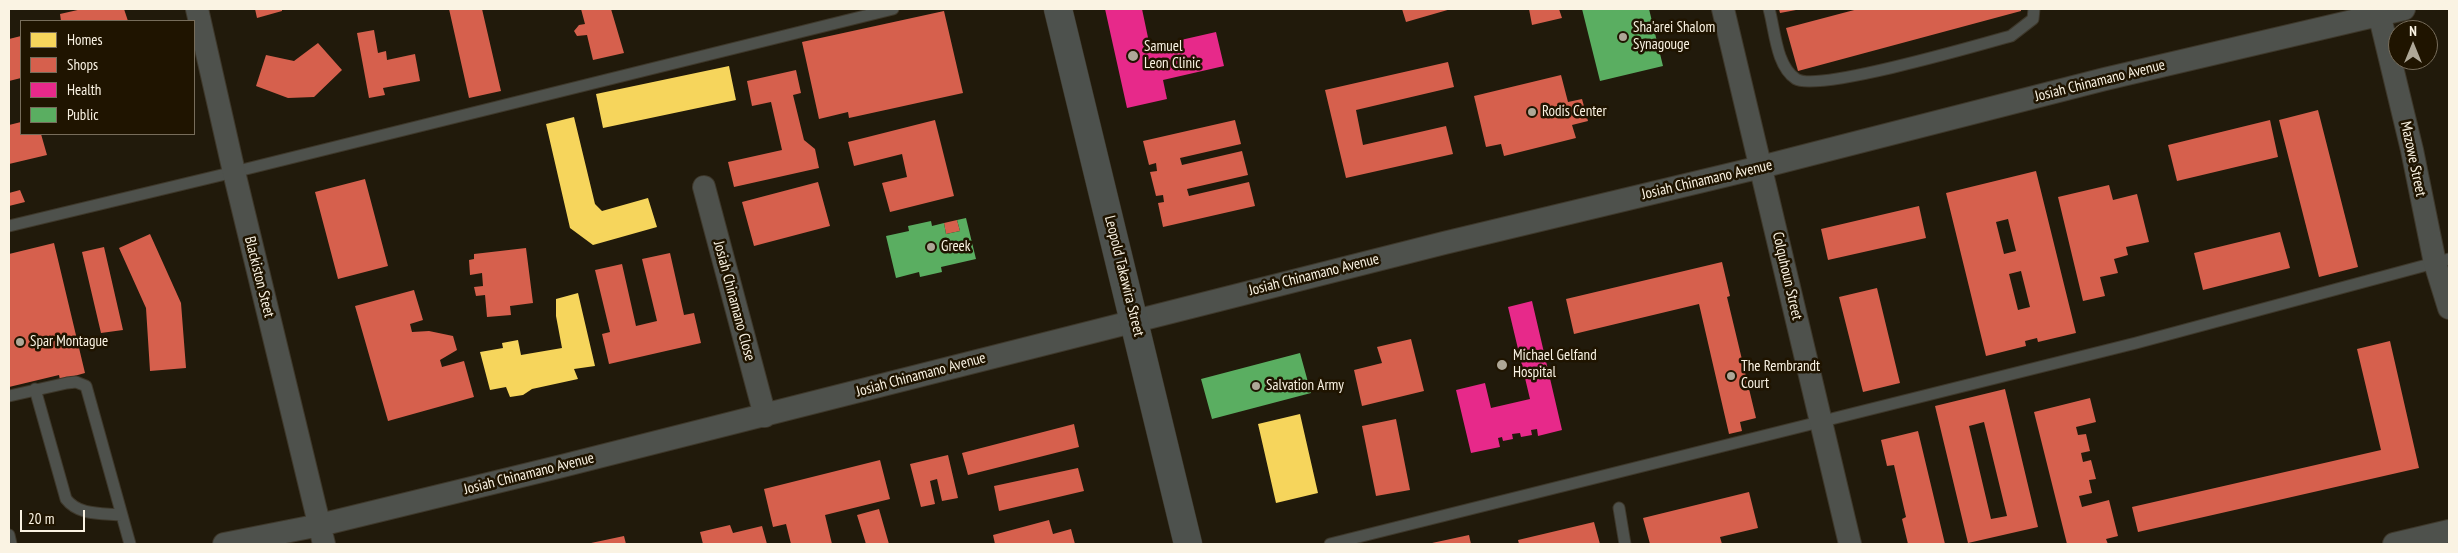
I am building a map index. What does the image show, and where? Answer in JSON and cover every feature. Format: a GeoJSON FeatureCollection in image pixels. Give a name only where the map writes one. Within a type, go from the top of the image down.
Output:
{"type":"FeatureCollection","features":[{"type":"Feature","properties":{"kind":"main road","name":"Leopold Takawira Street"},"geometry":{"type":"LineString","coordinates":[[1058,9],[1188,544]]}},
{"type":"Feature","properties":{"kind":"street","name":"Blackiston Steet"},"geometry":{"type":"LineString","coordinates":[[197,9],[234,172],[322,535]]}},
{"type":"Feature","properties":{"kind":"street","name":"Colquhoun Street"},"geometry":{"type":"LineString","coordinates":[[1723,9],[1850,544]]}},
{"type":"Feature","properties":{"kind":"street","name":"Josiah Chinamano Avenue"},"geometry":{"type":"LineString","coordinates":[[224,544],[322,535],[765,416],[1134,320],[1761,167],[2105,79],[2378,12],[2404,9]]}},
{"type":"Feature","properties":{"kind":"street","name":"Mazowe Street"},"geometry":{"type":"LineString","coordinates":[[2378,12],[2442,261],[2449,303]]}},
{"type":"Feature","properties":{"kind":"street","name":"Josiah Chinamano Close"},"geometry":{"type":"LineString","coordinates":[[704,187],[765,416]]}},
{"type":"Feature","properties":{"kind":"street"},"geometry":{"type":"LineString","coordinates":[[2394,544],[2449,531]]}},
{"type":"Feature","properties":{"kind":"lane"},"geometry":{"type":"LineString","coordinates":[[9,226],[893,9]]}},
{"type":"Feature","properties":{"kind":"lane"},"geometry":{"type":"LineString","coordinates":[[1769,9],[1783,65],[1794,78],[1802,82],[1848,78],[2012,36],[2033,19],[2034,9]]}},
{"type":"Feature","properties":{"kind":"lane"},"geometry":{"type":"LineString","coordinates":[[1330,544],[2136,343],[2442,261]]}},
{"type":"Feature","properties":{"kind":"lane"},"geometry":{"type":"LineString","coordinates":[[9,396],[35,389],[76,382],[86,386],[130,544]]}},
{"type":"Feature","properties":{"kind":"lane"},"geometry":{"type":"LineString","coordinates":[[35,389],[66,499],[72,508],[85,512],[122,515]]}},
{"type":"Feature","properties":{"kind":"lane"},"geometry":{"type":"LineString","coordinates":[[1619,508],[1626,544]]}},
{"type":"Feature","properties":{"kind":"lane"},"geometry":{"type":"LineString","coordinates":[[9,535],[11,544]]}},
{"type":"Feature","properties":{"kind":"building: Homes"},"geometry":{"type":"Polygon","coordinates":[[[729,66],[736,100],[603,128],[596,94],[729,66]]]}},
{"type":"Feature","properties":{"kind":"building: Homes"},"geometry":{"type":"Polygon","coordinates":[[[574,117],[595,204],[602,211],[648,198],[657,227],[593,245],[570,228],[546,124],[574,117]]]}},
{"type":"Feature","properties":{"kind":"building: Homes"},"geometry":{"type":"Polygon","coordinates":[[[578,293],[595,366],[574,369],[578,379],[532,389],[523,395],[510,397],[506,387],[490,390],[480,352],[503,348],[502,343],[518,340],[521,355],[562,348],[556,316],[556,299],[578,293]]]}},
{"type":"Feature","properties":{"kind":"building: Homes"},"geometry":{"type":"Polygon","coordinates":[[[1300,414],[1318,493],[1276,503],[1258,424],[1300,414]]]}},
{"type":"Feature","properties":{"kind":"building: Shops"},"geometry":{"type":"Polygon","coordinates":[[[82,9],[124,9],[128,20],[61,20],[60,14],[82,9]]]}},
{"type":"Feature","properties":{"kind":"building: Shops"},"geometry":{"type":"Polygon","coordinates":[[[255,9],[282,9],[282,11],[257,18],[255,9]]]}},
{"type":"Feature","properties":{"kind":"building: Shops"},"geometry":{"type":"Polygon","coordinates":[[[449,9],[482,9],[501,91],[469,98],[449,9]]]}},
{"type":"Feature","properties":{"kind":"building: Shops"},"geometry":{"type":"Polygon","coordinates":[[[581,9],[611,9],[624,53],[593,60],[587,35],[577,36],[574,31],[579,25],[585,24],[581,9]]]}},
{"type":"Feature","properties":{"kind":"building: Shops"},"geometry":{"type":"Polygon","coordinates":[[[1402,9],[1451,9],[1406,22],[1402,9]]]}},
{"type":"Feature","properties":{"kind":"building: Shops"},"geometry":{"type":"Polygon","coordinates":[[[1529,9],[1559,9],[1562,18],[1532,25],[1529,9]]]}},
{"type":"Feature","properties":{"kind":"building: Shops"},"geometry":{"type":"Polygon","coordinates":[[[1779,9],[1795,9],[1796,10],[1780,13],[1779,9]]]}},
{"type":"Feature","properties":{"kind":"building: Shops"},"geometry":{"type":"Polygon","coordinates":[[[1858,9],[2021,9],[2021,11],[1798,71],[1786,28],[1858,9]]]}},
{"type":"Feature","properties":{"kind":"building: Shops"},"geometry":{"type":"Polygon","coordinates":[[[944,11],[963,93],[849,118],[848,112],[819,119],[802,42],[944,11]]]}},
{"type":"Feature","properties":{"kind":"building: Shops"},"geometry":{"type":"Polygon","coordinates":[[[374,30],[378,53],[386,51],[387,60],[415,54],[420,81],[383,88],[385,95],[369,98],[357,33],[374,30]]]}},
{"type":"Feature","properties":{"kind":"building: Shops"},"geometry":{"type":"Polygon","coordinates":[[[20,36],[20,78],[9,81],[9,39],[20,36]]]}},
{"type":"Feature","properties":{"kind":"building: Shops"},"geometry":{"type":"Polygon","coordinates":[[[318,43],[342,70],[314,97],[288,98],[256,86],[266,55],[294,61],[318,43]]]}},
{"type":"Feature","properties":{"kind":"building: Shops"},"geometry":{"type":"Polygon","coordinates":[[[1448,62],[1454,87],[1356,110],[1363,145],[1446,126],[1453,154],[1346,178],[1325,90],[1448,62]]]}},
{"type":"Feature","properties":{"kind":"building: Shops"},"geometry":{"type":"Polygon","coordinates":[[[796,70],[801,93],[793,95],[804,140],[815,149],[819,168],[734,187],[728,162],[782,150],[771,102],[752,106],[747,81],[796,70]]]}},
{"type":"Feature","properties":{"kind":"building: Shops","name":"Rodis Center"},"geometry":{"type":"Polygon","coordinates":[[[1561,75],[1568,102],[1582,99],[1588,121],[1572,125],[1576,138],[1504,156],[1501,144],[1486,147],[1474,96],[1561,75]]]}},
{"type":"Feature","properties":{"kind":"building: Shops"},"geometry":{"type":"Polygon","coordinates":[[[2318,110],[2358,267],[2319,277],[2279,120],[2318,110]]]}},
{"type":"Feature","properties":{"kind":"building: Shops"},"geometry":{"type":"Polygon","coordinates":[[[935,120],[954,196],[890,212],[882,183],[907,177],[902,154],[854,166],[848,142],[935,120]]]}},
{"type":"Feature","properties":{"kind":"building: Shops"},"geometry":{"type":"Polygon","coordinates":[[[1235,120],[1241,144],[1180,158],[1182,165],[1242,151],[1248,175],[1187,189],[1189,196],[1249,182],[1255,206],[1163,227],[1158,203],[1164,202],[1163,195],[1156,196],[1150,172],[1157,171],[1156,163],[1149,165],[1143,141],[1235,120]]]}},
{"type":"Feature","properties":{"kind":"building: Shops"},"geometry":{"type":"Polygon","coordinates":[[[2270,120],[2278,157],[2177,181],[2168,145],[2270,120]]]}},
{"type":"Feature","properties":{"kind":"building: Shops"},"geometry":{"type":"Polygon","coordinates":[[[20,122],[20,135],[41,135],[47,155],[9,164],[9,125],[20,122]]]}},
{"type":"Feature","properties":{"kind":"building: Shops"},"geometry":{"type":"Polygon","coordinates":[[[2036,171],[2076,333],[2038,342],[2037,338],[2025,341],[2026,346],[1986,356],[1946,193],[2036,171]],[[2008,219],[1996,222],[2004,254],[2016,251],[2008,219]],[[2021,271],[2009,274],[2018,310],[2030,307],[2021,271]]]}},
{"type":"Feature","properties":{"kind":"building: Shops"},"geometry":{"type":"Polygon","coordinates":[[[365,179],[388,266],[338,279],[315,192],[365,179]]]}},
{"type":"Feature","properties":{"kind":"building: Shops"},"geometry":{"type":"Polygon","coordinates":[[[818,182],[830,226],[754,246],[742,202],[818,182]]]}},
{"type":"Feature","properties":{"kind":"building: Shops"},"geometry":{"type":"Polygon","coordinates":[[[2109,185],[2113,200],[2137,194],[2149,242],[2126,247],[2128,255],[2114,259],[2118,273],[2100,277],[2105,296],[2083,301],[2058,197],[2109,185]]]}},
{"type":"Feature","properties":{"kind":"building: Shops"},"geometry":{"type":"Polygon","coordinates":[[[20,190],[25,202],[9,206],[9,193],[20,190]]]}},
{"type":"Feature","properties":{"kind":"building: Shops"},"geometry":{"type":"Polygon","coordinates":[[[1919,206],[1926,238],[1828,260],[1821,229],[1919,206]]]}},
{"type":"Feature","properties":{"kind":"building: Shops"},"geometry":{"type":"Polygon","coordinates":[[[957,220],[960,231],[946,234],[944,223],[957,220]]]}},
{"type":"Feature","properties":{"kind":"building: Shops"},"geometry":{"type":"Polygon","coordinates":[[[2280,232],[2290,268],[2203,290],[2194,253],[2280,232]]]}},
{"type":"Feature","properties":{"kind":"building: Shops"},"geometry":{"type":"Polygon","coordinates":[[[150,234],[181,303],[186,368],[150,371],[146,308],[119,248],[150,234]]]}},
{"type":"Feature","properties":{"kind":"building: Shops"},"geometry":{"type":"Polygon","coordinates":[[[54,243],[85,373],[60,380],[59,375],[9,387],[9,254],[54,243]]]}},
{"type":"Feature","properties":{"kind":"building: Shops"},"geometry":{"type":"Polygon","coordinates":[[[104,247],[123,330],[101,333],[82,252],[104,247]]]}},
{"type":"Feature","properties":{"kind":"building: Shops"},"geometry":{"type":"Polygon","coordinates":[[[526,248],[533,303],[510,306],[511,315],[487,317],[485,295],[476,296],[474,287],[483,286],[482,273],[470,275],[469,260],[474,259],[474,254],[526,248]]]}},
{"type":"Feature","properties":{"kind":"building: Shops"},"geometry":{"type":"Polygon","coordinates":[[[670,253],[684,315],[694,313],[701,343],[609,364],[602,334],[610,332],[595,270],[622,264],[636,326],[657,321],[642,259],[670,253]]]}},
{"type":"Feature","properties":{"kind":"building: Shops","name":"The Rembrandt Court"},"geometry":{"type":"Polygon","coordinates":[[[1722,262],[1730,296],[1727,297],[1756,418],[1740,422],[1742,431],[1729,434],[1699,304],[1574,334],[1566,299],[1722,262]]]}},
{"type":"Feature","properties":{"kind":"building: Shops"},"geometry":{"type":"Polygon","coordinates":[[[1877,288],[1900,383],[1863,392],[1839,297],[1877,288]]]}},
{"type":"Feature","properties":{"kind":"building: Shops"},"geometry":{"type":"Polygon","coordinates":[[[414,290],[423,320],[410,324],[412,332],[429,331],[453,336],[457,350],[440,360],[442,367],[464,361],[474,397],[388,421],[355,306],[414,290]]]}},
{"type":"Feature","properties":{"kind":"building: Shops"},"geometry":{"type":"Polygon","coordinates":[[[1411,339],[1424,391],[1362,406],[1354,370],[1382,363],[1377,347],[1411,339]]]}},
{"type":"Feature","properties":{"kind":"building: Shops"},"geometry":{"type":"Polygon","coordinates":[[[2390,341],[2419,468],[2138,532],[2132,507],[2381,450],[2357,349],[2390,341]]]}},
{"type":"Feature","properties":{"kind":"building: Shops"},"geometry":{"type":"Polygon","coordinates":[[[2005,389],[2038,527],[1968,543],[1935,406],[2005,389]],[[1984,422],[1969,426],[1991,519],[2007,516],[1984,422]]]}},
{"type":"Feature","properties":{"kind":"building: Shops"},"geometry":{"type":"Polygon","coordinates":[[[2090,398],[2096,422],[2076,427],[2078,435],[2086,434],[2090,451],[2081,453],[2083,462],[2091,460],[2096,479],[2089,480],[2092,493],[2079,496],[2082,507],[2109,500],[2118,536],[2106,539],[2108,544],[2067,544],[2034,412],[2090,398]]]}},
{"type":"Feature","properties":{"kind":"building: Shops"},"geometry":{"type":"Polygon","coordinates":[[[1396,419],[1410,490],[1376,496],[1362,426],[1396,419]]]}},
{"type":"Feature","properties":{"kind":"building: Shops"},"geometry":{"type":"Polygon","coordinates":[[[1074,424],[1079,447],[968,475],[962,453],[1074,424]]]}},
{"type":"Feature","properties":{"kind":"building: Shops"},"geometry":{"type":"Polygon","coordinates":[[[1918,431],[1945,544],[1908,544],[1902,519],[1906,517],[1894,465],[1887,466],[1881,440],[1918,431]]]}},
{"type":"Feature","properties":{"kind":"building: Shops"},"geometry":{"type":"Polygon","coordinates":[[[948,455],[958,498],[942,501],[937,479],[930,481],[935,504],[921,507],[910,464],[948,455]]]}},
{"type":"Feature","properties":{"kind":"building: Shops"},"geometry":{"type":"Polygon","coordinates":[[[880,460],[890,499],[825,515],[832,544],[791,544],[786,524],[773,527],[764,489],[880,460]]]}},
{"type":"Feature","properties":{"kind":"building: Shops"},"geometry":{"type":"Polygon","coordinates":[[[1078,468],[1084,491],[999,511],[994,486],[1078,468]]]}},
{"type":"Feature","properties":{"kind":"building: Shops"},"geometry":{"type":"Polygon","coordinates":[[[1749,492],[1758,528],[1720,537],[1722,544],[1650,544],[1643,518],[1749,492]]]}},
{"type":"Feature","properties":{"kind":"building: Shops"},"geometry":{"type":"Polygon","coordinates":[[[879,509],[889,544],[866,544],[857,515],[879,509]]]}},
{"type":"Feature","properties":{"kind":"building: Shops"},"geometry":{"type":"Polygon","coordinates":[[[1049,520],[1053,534],[1071,529],[1075,544],[995,544],[993,535],[1049,520]]]}},
{"type":"Feature","properties":{"kind":"building: Shops"},"geometry":{"type":"Polygon","coordinates":[[[1594,522],[1600,544],[1519,544],[1518,540],[1594,522]]]}},
{"type":"Feature","properties":{"kind":"building: Shops"},"geometry":{"type":"Polygon","coordinates":[[[730,525],[733,533],[762,526],[767,544],[703,544],[700,532],[730,525]]]}},
{"type":"Feature","properties":{"kind":"building: Shops"},"geometry":{"type":"Polygon","coordinates":[[[1469,535],[1471,544],[1432,544],[1432,543],[1469,535]]]}},
{"type":"Feature","properties":{"kind":"building: Shops"},"geometry":{"type":"Polygon","coordinates":[[[624,536],[626,544],[591,544],[591,543],[624,536]]]}},
{"type":"Feature","properties":{"kind":"building: Health"},"geometry":{"type":"Polygon","coordinates":[[[1105,9],[1142,9],[1150,47],[1216,32],[1224,66],[1163,80],[1167,99],[1127,108],[1105,9]]]}},
{"type":"Feature","properties":{"kind":"building: Health"},"geometry":{"type":"Polygon","coordinates":[[[1532,301],[1562,430],[1538,436],[1537,429],[1531,430],[1532,435],[1521,437],[1520,433],[1512,434],[1513,439],[1503,441],[1502,437],[1498,438],[1500,447],[1471,453],[1456,390],[1485,383],[1491,408],[1530,399],[1508,307],[1532,301]]]}},
{"type":"Feature","properties":{"kind":"building: Public","name":"Sha'arei Shalom Synagouge"},"geometry":{"type":"Polygon","coordinates":[[[1582,9],[1649,9],[1663,66],[1600,81],[1582,9]]]}},
{"type":"Feature","properties":{"kind":"building: Public","name":"Greek"},"geometry":{"type":"Polygon","coordinates":[[[966,218],[976,259],[941,267],[942,272],[920,277],[919,272],[896,278],[886,236],[909,231],[908,226],[931,221],[932,226],[944,223],[946,234],[960,231],[957,220],[966,218]]]}},
{"type":"Feature","properties":{"kind":"building: Public","name":"Salvation Army"},"geometry":{"type":"Polygon","coordinates":[[[1300,353],[1311,393],[1212,419],[1201,379],[1300,353]]]}},
{"type":"Feature","properties":{"kind":"place","name":"Sha'arei Shalom Synagouge"},"geometry":{"type":"Point","coordinates":[1623,37]}},
{"type":"Feature","properties":{"kind":"place","name":"Samuel Leon Clinic"},"geometry":{"type":"Point","coordinates":[1133,56]}},
{"type":"Feature","properties":{"kind":"place","name":"Rodis Center"},"geometry":{"type":"Point","coordinates":[1532,112]}},
{"type":"Feature","properties":{"kind":"place","name":"Greek"},"geometry":{"type":"Point","coordinates":[931,247]}},
{"type":"Feature","properties":{"kind":"place","name":"Spar Montague"},"geometry":{"type":"Point","coordinates":[20,342]}},
{"type":"Feature","properties":{"kind":"place","name":"Michael Gelfand Hospital"},"geometry":{"type":"Point","coordinates":[1502,365]}},
{"type":"Feature","properties":{"kind":"place","name":"The Rembrandt Court"},"geometry":{"type":"Point","coordinates":[1731,376]}},
{"type":"Feature","properties":{"kind":"place","name":"Salvation Army"},"geometry":{"type":"Point","coordinates":[1256,386]}}]}
